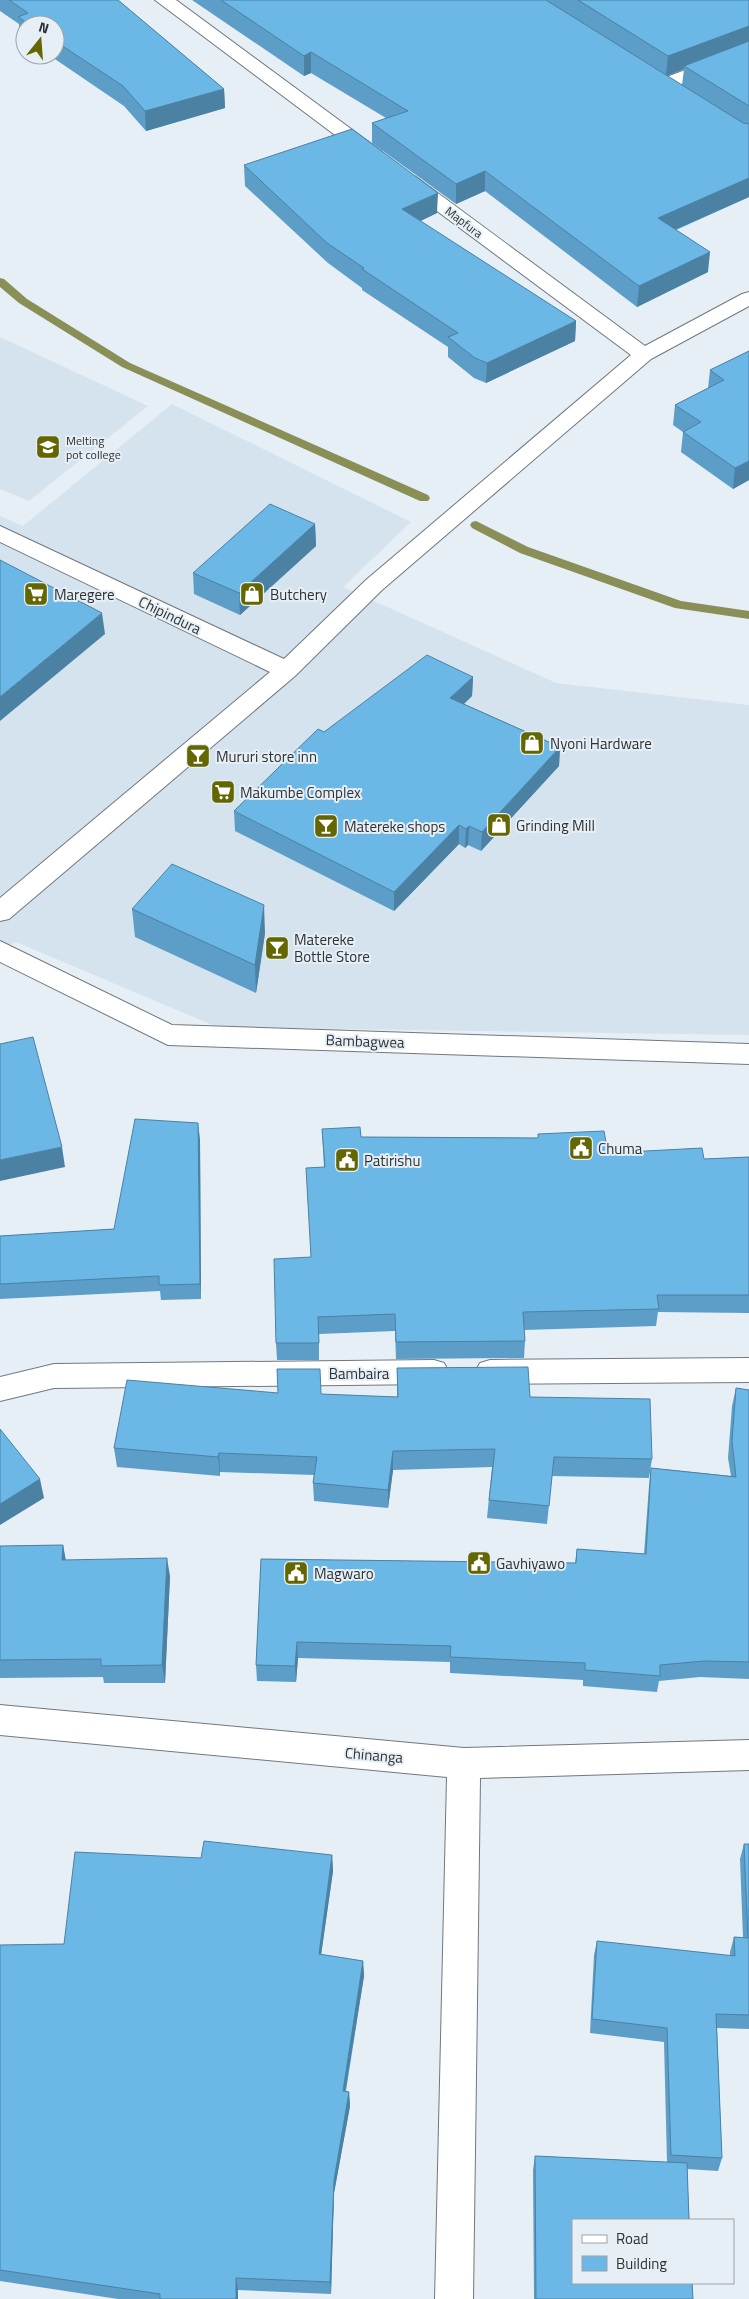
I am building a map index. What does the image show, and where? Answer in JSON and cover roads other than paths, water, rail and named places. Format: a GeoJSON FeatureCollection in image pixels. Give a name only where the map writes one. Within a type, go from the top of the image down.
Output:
{"type":"FeatureCollection","features":[{"type":"Feature","properties":{"kind":"street","name":"Mapfura"},"geometry":{"type":"LineString","coordinates":[[164,0],[644,355]]}},
{"type":"Feature","properties":{"kind":"street"},"geometry":{"type":"LineString","coordinates":[[663,85],[749,52]]}},
{"type":"Feature","properties":{"kind":"street"},"geometry":{"type":"LineString","coordinates":[[646,74],[678,95]]}},
{"type":"Feature","properties":{"kind":"street"},"geometry":{"type":"LineString","coordinates":[[0,912],[287,670],[374,585],[644,355],[749,298]]}},
{"type":"Feature","properties":{"kind":"street","name":"Chipindura"},"geometry":{"type":"LineString","coordinates":[[0,533],[287,670]]}},
{"type":"Feature","properties":{"kind":"street","name":"Bambagwea"},"geometry":{"type":"LineString","coordinates":[[0,951],[168,1035],[749,1054]]}},
{"type":"Feature","properties":{"kind":"street","name":"Bambaira"},"geometry":{"type":"LineString","coordinates":[[0,1389],[54,1376],[749,1370]]}},
{"type":"Feature","properties":{"kind":"street","name":"Chinanga"},"geometry":{"type":"LineString","coordinates":[[0,1720],[464,1763],[749,1755]]}},
{"type":"Feature","properties":{"kind":"street"},"geometry":{"type":"LineString","coordinates":[[454,2299],[464,1763]]}},
{"type":"Feature","properties":{"kind":"waterway"},"geometry":{"type":"LineString","coordinates":[[0,281],[23,301],[126,365],[424,498]]}},
{"type":"Feature","properties":{"kind":"waterway"},"geometry":{"type":"LineString","coordinates":[[476,525],[524,550],[679,605],[749,615]]}},
{"type":"Feature","properties":{"kind":"place","name":"Melting pot college"},"geometry":{"type":"Point","coordinates":[48,447]}},
{"type":"Feature","properties":{"kind":"place","name":"Maregere"},"geometry":{"type":"Point","coordinates":[36,594]}},
{"type":"Feature","properties":{"kind":"place","name":"Butchery"},"geometry":{"type":"Point","coordinates":[252,594]}},
{"type":"Feature","properties":{"kind":"place","name":"Nyoni Hardware"},"geometry":{"type":"Point","coordinates":[532,743]}},
{"type":"Feature","properties":{"kind":"place","name":"Mururi store inn"},"geometry":{"type":"Point","coordinates":[198,756]}},
{"type":"Feature","properties":{"kind":"place","name":"Makumbe Complex"},"geometry":{"type":"Point","coordinates":[223,792]}},
{"type":"Feature","properties":{"kind":"place","name":"Grinding Mill"},"geometry":{"type":"Point","coordinates":[499,825]}},
{"type":"Feature","properties":{"kind":"place","name":"Matereke shops"},"geometry":{"type":"Point","coordinates":[326,826]}},
{"type":"Feature","properties":{"kind":"place","name":"Matereke Bottle Store"},"geometry":{"type":"Point","coordinates":[277,948]}},
{"type":"Feature","properties":{"kind":"place","name":"Chuma"},"geometry":{"type":"Point","coordinates":[581,1148]}},
{"type":"Feature","properties":{"kind":"place","name":"Patirishu"},"geometry":{"type":"Point","coordinates":[347,1160]}},
{"type":"Feature","properties":{"kind":"place","name":"Gavhiyawo"},"geometry":{"type":"Point","coordinates":[479,1563]}},
{"type":"Feature","properties":{"kind":"place","name":"Magwaro"},"geometry":{"type":"Point","coordinates":[296,1573]}}]}
